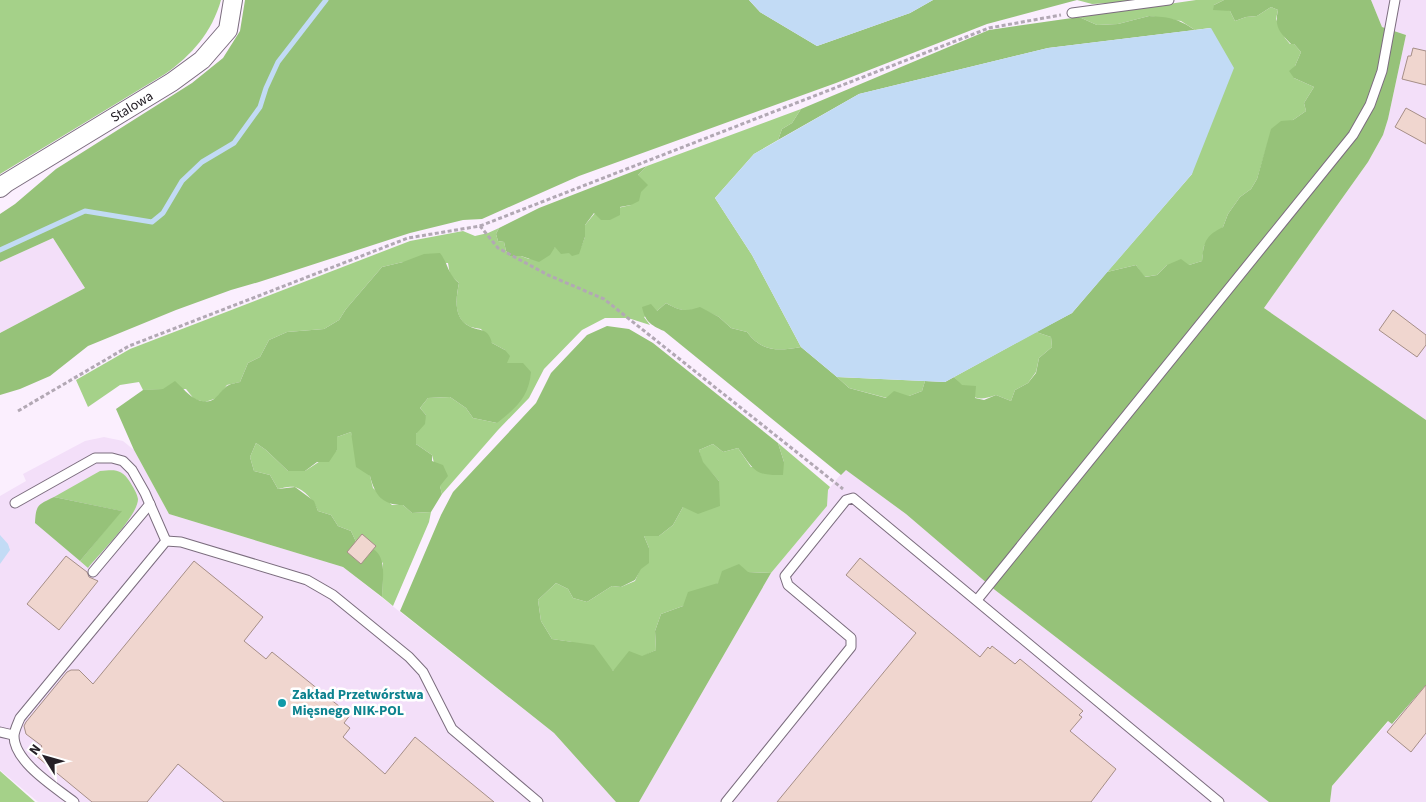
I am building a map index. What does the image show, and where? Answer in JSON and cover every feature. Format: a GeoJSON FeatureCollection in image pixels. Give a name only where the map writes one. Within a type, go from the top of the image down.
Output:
{"type":"FeatureCollection","features":[{"type":"Feature","properties":{"kind":"street","name":"Stalowa"},"geometry":{"type":"LineString","coordinates":[[0,188],[172,82],[202,60],[228,30],[233,0]]}},
{"type":"Feature","properties":{"kind":"lane"},"geometry":{"type":"LineString","coordinates":[[1072,13],[1169,0]]}},
{"type":"Feature","properties":{"kind":"lane"},"geometry":{"type":"LineString","coordinates":[[977,600],[1353,135],[1370,105],[1382,71],[1394,0]]}},
{"type":"Feature","properties":{"kind":"lane"},"geometry":{"type":"LineString","coordinates":[[15,503],[95,458],[112,458],[123,461],[132,470],[166,540]]}},
{"type":"Feature","properties":{"kind":"lane"},"geometry":{"type":"LineString","coordinates":[[726,802],[851,647],[851,638],[788,585],[785,576],[846,500],[854,498],[1219,802]]}},
{"type":"Feature","properties":{"kind":"lane"},"geometry":{"type":"LineString","coordinates":[[93,572],[150,504]]}},
{"type":"Feature","properties":{"kind":"lane"},"geometry":{"type":"LineString","coordinates":[[74,802],[30,766],[18,752],[13,735],[20,718],[166,540]]}},
{"type":"Feature","properties":{"kind":"lane"},"geometry":{"type":"LineString","coordinates":[[166,540],[181,542],[307,580],[333,595],[410,657],[423,672],[452,729],[538,802]]}},
{"type":"Feature","properties":{"kind":"lane"},"geometry":{"type":"LineString","coordinates":[[0,732],[13,735]]}},
{"type":"Feature","properties":{"kind":"path"},"geometry":{"type":"LineString","coordinates":[[18,411],[129,346],[408,238],[480,226],[989,28],[1072,13]]}},
{"type":"Feature","properties":{"kind":"path"},"geometry":{"type":"LineString","coordinates":[[480,226],[498,248],[548,275],[604,299],[854,498]]}},
{"type":"Feature","properties":{"kind":"shaded area"},"geometry":{"type":"Polygon","coordinates":[[[1371,0],[1426,0],[1426,420],[1264,308],[1368,162],[1383,135],[1406,35],[1382,27],[1371,0]]]}},
{"type":"Feature","properties":{"kind":"shaded area"},"geometry":{"type":"Polygon","coordinates":[[[53,238],[85,288],[0,333],[0,262],[53,238]]]}},
{"type":"Feature","properties":{"kind":"shaded area","name":"Zakład Przetwórstwa Mięsnego NIK-POL"},"geometry":{"type":"Polygon","coordinates":[[[104,437],[123,441],[134,450],[169,514],[343,567],[554,733],[616,802],[38,802],[0,770],[0,496],[26,481],[23,474],[85,441],[104,437]]]}},
{"type":"Feature","properties":{"kind":"shaded area"},"geometry":{"type":"Polygon","coordinates":[[[845,469],[906,514],[995,590],[1269,802],[639,802],[771,573],[827,506],[828,490],[845,469]]]}},
{"type":"Feature","properties":{"kind":"shaded area"},"geometry":{"type":"Polygon","coordinates":[[[1426,685],[1426,802],[1330,802],[1332,786],[1389,721],[1393,724],[1426,685]]]}},
{"type":"Feature","properties":{"kind":"green space"},"geometry":{"type":"Polygon","coordinates":[[[0,0],[221,0],[212,22],[200,42],[175,67],[0,174],[0,0]]]}},
{"type":"Feature","properties":{"kind":"green space"},"geometry":{"type":"Polygon","coordinates":[[[245,0],[749,0],[760,12],[817,46],[910,13],[933,0],[1077,0],[987,24],[836,83],[579,176],[482,219],[463,220],[410,233],[231,290],[176,310],[88,346],[50,376],[0,395],[0,333],[85,288],[53,238],[0,262],[0,214],[15,204],[56,169],[192,83],[223,58],[240,31],[245,0]]]}},
{"type":"Feature","properties":{"kind":"green space"},"geometry":{"type":"Polygon","coordinates":[[[1077,0],[1151,0],[1151,1],[1092,4],[1077,0]]]}},
{"type":"Feature","properties":{"kind":"green space"},"geometry":{"type":"Polygon","coordinates":[[[1196,0],[1224,0],[1214,5],[1230,11],[1235,21],[1257,16],[1271,7],[1278,10],[1276,19],[1285,38],[1301,52],[1295,66],[1294,78],[1314,87],[1304,103],[1306,111],[1293,120],[1272,129],[1257,179],[1251,189],[1240,197],[1228,214],[1223,227],[1204,246],[1202,261],[1189,265],[1167,265],[1157,275],[1144,277],[1136,265],[1107,272],[1192,174],[1210,28],[1195,30],[1181,21],[1149,16],[1118,24],[1097,25],[1079,17],[1196,0]]]}},
{"type":"Feature","properties":{"kind":"green space"},"geometry":{"type":"Polygon","coordinates":[[[1224,0],[1371,0],[1382,27],[1406,35],[1383,135],[1368,162],[1264,308],[1426,420],[1426,685],[1392,724],[1388,721],[1332,786],[1330,802],[1269,802],[995,590],[906,514],[846,470],[841,475],[664,331],[652,324],[645,316],[642,307],[651,304],[657,311],[666,303],[683,310],[700,307],[719,317],[731,328],[747,332],[753,339],[765,347],[785,349],[801,347],[849,388],[886,398],[894,391],[909,396],[922,391],[925,381],[945,382],[954,377],[962,385],[976,386],[975,398],[984,400],[996,395],[1011,401],[1015,390],[1028,383],[1036,373],[1039,358],[1052,347],[1051,337],[1036,332],[1072,313],[1107,272],[1136,265],[1145,277],[1157,275],[1167,265],[1181,259],[1189,265],[1202,261],[1206,240],[1212,233],[1223,227],[1228,214],[1240,197],[1251,189],[1257,179],[1271,129],[1281,121],[1293,120],[1306,111],[1304,103],[1314,87],[1294,78],[1289,71],[1295,66],[1301,52],[1294,44],[1291,44],[1277,26],[1278,10],[1271,7],[1257,16],[1235,21],[1230,11],[1213,10],[1214,5],[1224,0]]]}},
{"type":"Feature","properties":{"kind":"green space"},"geometry":{"type":"Polygon","coordinates":[[[1149,16],[1173,19],[1195,30],[1048,48],[859,94],[778,140],[782,129],[792,123],[801,109],[989,30],[1079,17],[1097,25],[1118,24],[1149,16]]]}},
{"type":"Feature","properties":{"kind":"green space"},"geometry":{"type":"Polygon","coordinates":[[[801,109],[792,123],[782,129],[778,140],[754,154],[715,198],[752,255],[801,347],[778,349],[765,347],[753,339],[747,332],[731,328],[719,317],[700,308],[683,310],[666,303],[657,311],[644,317],[650,325],[628,318],[605,318],[582,330],[544,369],[529,398],[442,494],[432,455],[416,444],[416,434],[426,415],[420,408],[428,398],[450,397],[466,408],[473,418],[497,423],[507,364],[505,350],[492,343],[481,329],[469,326],[460,318],[457,307],[459,283],[450,275],[448,263],[403,262],[382,267],[339,320],[324,329],[287,332],[269,340],[260,357],[248,363],[240,382],[227,385],[217,398],[205,402],[194,399],[186,389],[143,390],[139,382],[120,385],[88,407],[76,380],[130,349],[410,241],[463,231],[475,236],[499,228],[496,234],[498,241],[504,242],[506,251],[510,256],[521,256],[529,259],[555,247],[581,247],[585,237],[585,225],[595,213],[631,205],[638,175],[647,166],[801,109]]]}},
{"type":"Feature","properties":{"kind":"green space"},"geometry":{"type":"Polygon","coordinates":[[[647,166],[638,175],[648,185],[641,192],[639,201],[620,207],[620,215],[610,220],[601,220],[594,213],[585,225],[585,237],[579,254],[572,256],[569,253],[561,254],[555,247],[550,255],[539,262],[521,256],[510,256],[506,251],[504,242],[498,241],[496,234],[499,228],[539,208],[647,166]]]}},
{"type":"Feature","properties":{"kind":"green space"},"geometry":{"type":"Polygon","coordinates":[[[440,253],[452,276],[459,283],[457,307],[460,318],[472,328],[482,330],[488,334],[492,343],[505,350],[510,356],[507,363],[523,363],[531,372],[528,388],[520,401],[497,423],[473,418],[466,408],[450,397],[428,398],[420,408],[426,415],[425,424],[416,434],[416,444],[432,455],[432,461],[443,465],[448,476],[440,486],[442,494],[431,512],[412,513],[403,505],[396,505],[380,498],[374,489],[370,476],[356,467],[351,432],[337,437],[337,450],[329,462],[317,462],[305,471],[288,471],[256,443],[250,457],[254,471],[270,475],[278,489],[295,487],[314,501],[318,511],[331,515],[338,526],[351,531],[357,544],[370,547],[378,553],[381,558],[383,571],[382,597],[343,567],[169,514],[134,450],[116,409],[143,390],[163,389],[175,381],[194,398],[203,401],[213,400],[225,387],[240,382],[248,363],[260,357],[269,340],[287,332],[324,329],[339,320],[382,267],[424,254],[440,253]]]}},
{"type":"Feature","properties":{"kind":"green space"},"geometry":{"type":"Polygon","coordinates":[[[607,326],[629,329],[653,343],[778,443],[784,462],[783,475],[773,475],[760,473],[756,470],[738,448],[723,452],[713,444],[699,450],[703,462],[719,481],[720,506],[698,514],[683,507],[673,525],[659,536],[644,536],[649,548],[649,563],[641,569],[635,580],[621,587],[612,586],[587,602],[573,598],[568,589],[556,583],[538,600],[541,621],[552,639],[594,645],[613,671],[629,651],[642,656],[656,650],[655,631],[661,614],[683,606],[688,592],[718,583],[722,571],[739,564],[748,572],[771,573],[639,802],[616,802],[554,733],[400,611],[441,515],[453,492],[536,403],[551,373],[587,335],[607,326]]]}},
{"type":"Feature","properties":{"kind":"green space"},"geometry":{"type":"Polygon","coordinates":[[[1036,332],[1051,337],[1052,347],[1039,358],[1036,372],[1028,383],[1015,390],[1011,401],[996,395],[988,398],[976,398],[968,393],[954,377],[1036,332]]]}},
{"type":"Feature","properties":{"kind":"green space"},"geometry":{"type":"Polygon","coordinates":[[[837,377],[925,381],[922,391],[909,396],[887,398],[849,388],[837,377]]]}},
{"type":"Feature","properties":{"kind":"green space"},"geometry":{"type":"Polygon","coordinates":[[[351,432],[354,444],[370,476],[373,488],[392,505],[403,505],[412,513],[431,512],[429,522],[393,606],[382,597],[383,563],[357,544],[351,531],[338,526],[331,515],[318,511],[312,500],[299,488],[286,487],[278,489],[270,475],[254,471],[250,457],[256,443],[288,471],[305,471],[337,450],[337,437],[351,432]]]}},
{"type":"Feature","properties":{"kind":"green space"},"geometry":{"type":"Polygon","coordinates":[[[778,443],[830,487],[828,490],[827,506],[771,573],[748,572],[718,583],[683,606],[661,614],[655,631],[656,650],[613,671],[572,642],[552,639],[541,621],[538,600],[556,583],[568,589],[573,598],[587,602],[612,586],[621,587],[635,581],[649,548],[644,536],[659,536],[673,525],[683,507],[719,481],[702,462],[699,450],[713,444],[723,452],[738,448],[751,467],[784,462],[778,443]]]}},
{"type":"Feature","properties":{"kind":"green space"},"geometry":{"type":"Polygon","coordinates":[[[113,470],[123,474],[136,492],[138,499],[132,515],[125,525],[88,568],[80,561],[121,511],[54,497],[100,471],[113,470]]]}},
{"type":"Feature","properties":{"kind":"green space"},"geometry":{"type":"Polygon","coordinates":[[[54,497],[122,511],[80,561],[35,523],[36,512],[39,506],[54,497]]]}},
{"type":"Feature","properties":{"kind":"green space"},"geometry":{"type":"Polygon","coordinates":[[[0,771],[35,802],[0,802],[0,771]]]}},
{"type":"Feature","properties":{"kind":"water"},"geometry":{"type":"Polygon","coordinates":[[[749,0],[933,0],[910,13],[817,46],[760,12],[749,0]]]}},
{"type":"Feature","properties":{"kind":"water"},"geometry":{"type":"Polygon","coordinates":[[[1211,28],[1234,68],[1192,174],[1072,313],[945,382],[837,377],[801,347],[752,255],[715,198],[754,154],[859,94],[1048,48],[1211,28]]]}},
{"type":"Feature","properties":{"kind":"water"},"geometry":{"type":"Polygon","coordinates":[[[0,535],[8,544],[10,550],[0,564],[0,535]]]}},
{"type":"Feature","properties":{"kind":"building"},"geometry":{"type":"Polygon","coordinates":[[[1413,48],[1426,51],[1426,85],[1402,79],[1408,56],[1411,56],[1413,48]]]}},
{"type":"Feature","properties":{"kind":"building"},"geometry":{"type":"Polygon","coordinates":[[[1406,108],[1426,119],[1426,144],[1395,127],[1406,108]]]}},
{"type":"Feature","properties":{"kind":"building"},"geometry":{"type":"Polygon","coordinates":[[[1393,310],[1426,335],[1426,345],[1417,357],[1379,330],[1393,310]]]}},
{"type":"Feature","properties":{"kind":"building"},"geometry":{"type":"Polygon","coordinates":[[[362,534],[376,546],[361,564],[347,552],[362,534]]]}},
{"type":"Feature","properties":{"kind":"building"},"geometry":{"type":"Polygon","coordinates":[[[66,556],[87,572],[89,577],[98,581],[59,630],[27,604],[66,556]]]}},
{"type":"Feature","properties":{"kind":"building"},"geometry":{"type":"Polygon","coordinates":[[[860,558],[980,657],[988,647],[990,649],[992,646],[1015,664],[1020,659],[1083,711],[1079,715],[1082,717],[1070,731],[1116,769],[1091,802],[777,802],[916,633],[846,575],[860,558]]]}},
{"type":"Feature","properties":{"kind":"building"},"geometry":{"type":"Polygon","coordinates":[[[194,561],[263,617],[244,641],[266,659],[272,652],[350,715],[344,723],[350,728],[343,737],[385,774],[415,737],[494,802],[224,802],[178,764],[147,802],[92,802],[35,755],[42,746],[26,734],[24,726],[67,672],[79,670],[93,684],[194,561]]]}},
{"type":"Feature","properties":{"kind":"building"},"geometry":{"type":"Polygon","coordinates":[[[1426,685],[1426,733],[1411,752],[1387,732],[1426,685]]]}},
{"type":"Feature","properties":{"kind":"waterway"},"geometry":{"type":"LineString","coordinates":[[0,250],[85,211],[152,222],[163,213],[182,181],[202,162],[234,143],[260,107],[278,62],[326,0]]}},
{"type":"Feature","properties":{"kind":"place","name":"Zakład Przetwórstwa Mięsnego NIK-POL"},"geometry":{"type":"Point","coordinates":[282,703]}}]}
